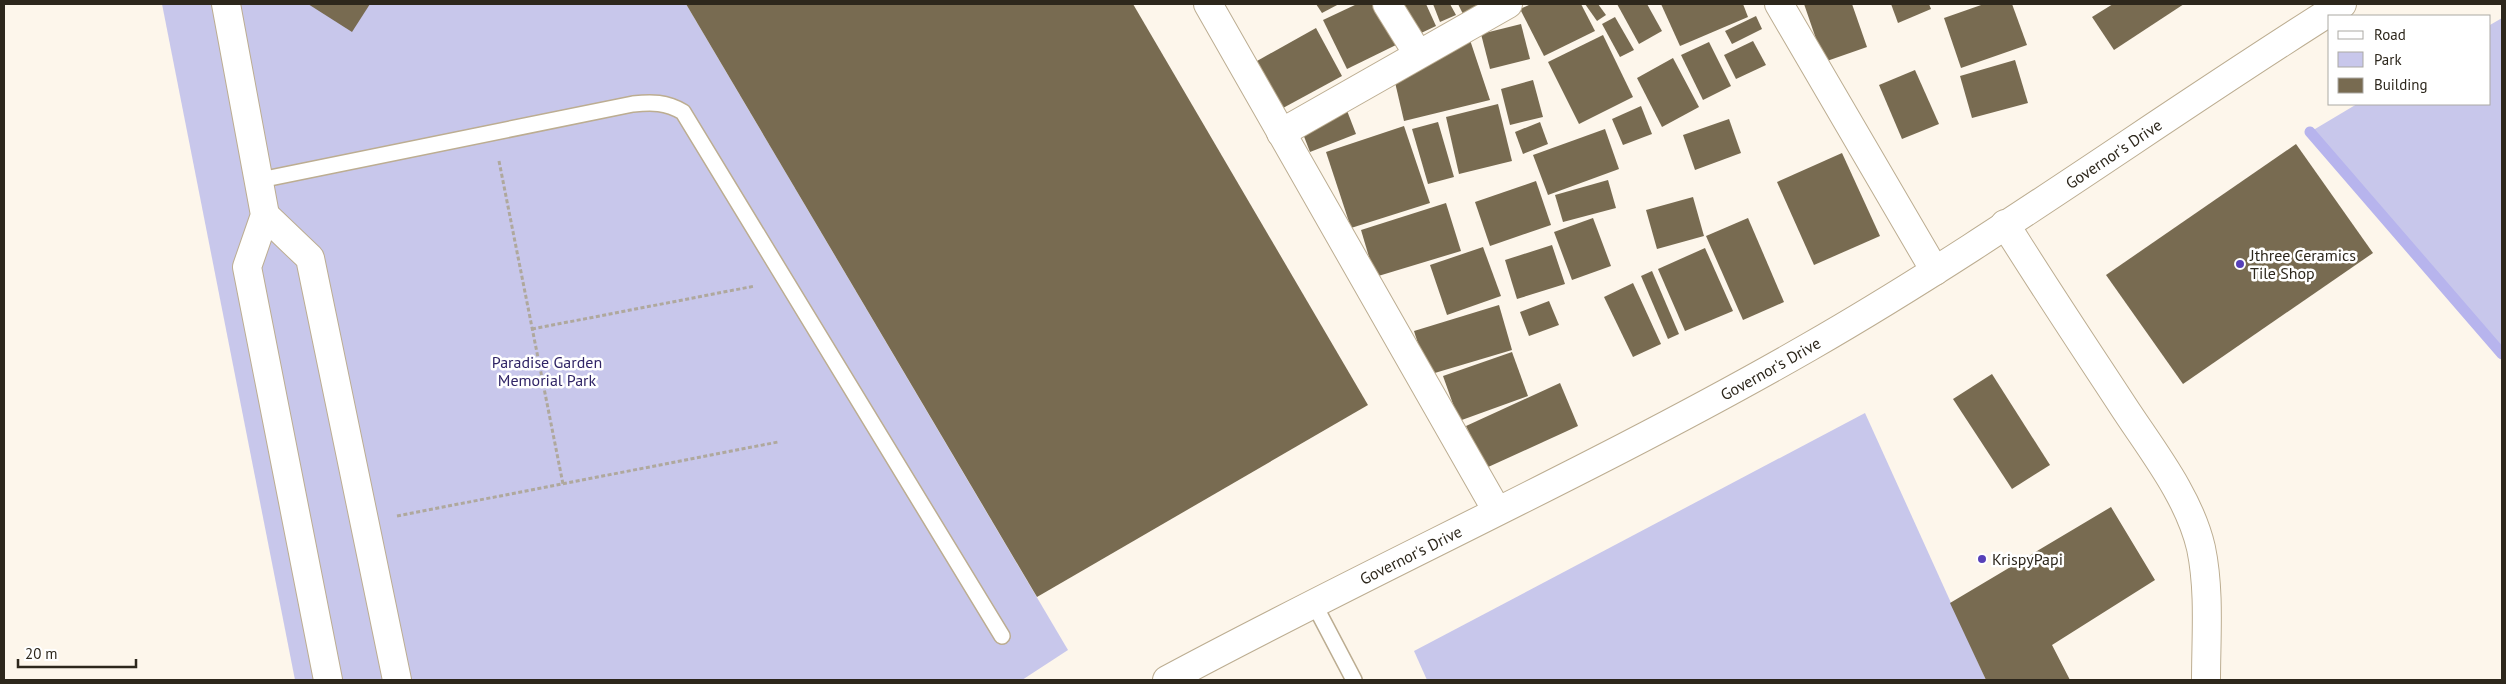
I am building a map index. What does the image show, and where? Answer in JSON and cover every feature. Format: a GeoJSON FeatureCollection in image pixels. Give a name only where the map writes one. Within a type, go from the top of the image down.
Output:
{"type":"FeatureCollection","features":[{"type":"Feature","properties":{"kind":"street"},"geometry":{"type":"LineString","coordinates":[[226,4],[265,215],[247,267],[328,680]]}},
{"type":"Feature","properties":{"kind":"street"},"geometry":{"type":"LineString","coordinates":[[1208,4],[1497,511]]}},
{"type":"Feature","properties":{"kind":"street"},"geometry":{"type":"LineString","coordinates":[[1388,4],[1418,54]]}},
{"type":"Feature","properties":{"kind":"street"},"geometry":{"type":"LineString","coordinates":[[1282,133],[1508,4]]}},
{"type":"Feature","properties":{"kind":"street"},"geometry":{"type":"LineString","coordinates":[[1780,4],[1935,271]]}},
{"type":"Feature","properties":{"kind":"street","name":"Governor's Drive"},"geometry":{"type":"LineString","coordinates":[[1167,680],[1313,602],[1497,511],[1805,350],[1935,271],[2342,4]]}},
{"type":"Feature","properties":{"kind":"street"},"geometry":{"type":"LineString","coordinates":[[265,215],[310,258],[397,680]]}},
{"type":"Feature","properties":{"kind":"street"},"geometry":{"type":"LineString","coordinates":[[2005,224],[2061,314],[2156,457],[2192,522],[2205,572],[2206,680]]}},
{"type":"Feature","properties":{"kind":"lane"},"geometry":{"type":"LineString","coordinates":[[260,180],[639,103],[655,102],[675,107],[683,112],[689,120],[1002,636]]}},
{"type":"Feature","properties":{"kind":"lane"},"geometry":{"type":"LineString","coordinates":[[1313,602],[1354,680]]}},
{"type":"Feature","properties":{"kind":"path"},"geometry":{"type":"LineString","coordinates":[[493,133],[563,484]]}},
{"type":"Feature","properties":{"kind":"path"},"geometry":{"type":"LineString","coordinates":[[532,329],[786,280]]}},
{"type":"Feature","properties":{"kind":"path"},"geometry":{"type":"LineString","coordinates":[[365,522],[778,442]]}},
{"type":"Feature","properties":{"kind":"green space","name":"Paradise Garden Memorial Park"},"geometry":{"type":"Polygon","coordinates":[[[162,4],[686,4],[1068,650],[1022,680],[295,680],[162,4]]]}},
{"type":"Feature","properties":{"kind":"green space"},"geometry":{"type":"Polygon","coordinates":[[[2502,18],[2502,354],[2310,132],[2355,105],[2491,105],[2491,24],[2502,18]]]}},
{"type":"Feature","properties":{"kind":"green space"},"geometry":{"type":"Polygon","coordinates":[[[1865,413],[1986,680],[1427,680],[1414,651],[1865,413]]]}},
{"type":"Feature","properties":{"kind":"building"},"geometry":{"type":"Polygon","coordinates":[[[308,4],[370,4],[352,32],[308,4]]]}},
{"type":"Feature","properties":{"kind":"building"},"geometry":{"type":"Polygon","coordinates":[[[686,4],[1133,4],[1368,405],[1037,597],[686,4]]]}},
{"type":"Feature","properties":{"kind":"building"},"geometry":{"type":"Polygon","coordinates":[[[1316,4],[1339,4],[1322,13],[1316,4]]]}},
{"type":"Feature","properties":{"kind":"building"},"geometry":{"type":"Polygon","coordinates":[[[1357,4],[1376,4],[1396,45],[1347,69],[1323,20],[1357,4]]]}},
{"type":"Feature","properties":{"kind":"building"},"geometry":{"type":"Polygon","coordinates":[[[1403,4],[1426,4],[1436,26],[1417,35],[1403,4]]]}},
{"type":"Feature","properties":{"kind":"building"},"geometry":{"type":"Polygon","coordinates":[[[1433,4],[1450,4],[1456,15],[1440,22],[1433,4]]]}},
{"type":"Feature","properties":{"kind":"building"},"geometry":{"type":"Polygon","coordinates":[[[1458,4],[1484,4],[1463,14],[1458,4]]]}},
{"type":"Feature","properties":{"kind":"building"},"geometry":{"type":"Polygon","coordinates":[[[1531,4],[1581,4],[1595,31],[1544,56],[1520,9],[1531,4]]]}},
{"type":"Feature","properties":{"kind":"building"},"geometry":{"type":"Polygon","coordinates":[[[1585,4],[1598,4],[1606,15],[1597,21],[1585,4]]]}},
{"type":"Feature","properties":{"kind":"building"},"geometry":{"type":"Polygon","coordinates":[[[1617,4],[1647,4],[1662,31],[1639,44],[1617,4]]]}},
{"type":"Feature","properties":{"kind":"building"},"geometry":{"type":"Polygon","coordinates":[[[1661,4],[1743,4],[1748,17],[1680,46],[1661,4]]]}},
{"type":"Feature","properties":{"kind":"building"},"geometry":{"type":"Polygon","coordinates":[[[1804,4],[1852,4],[1867,47],[1824,62],[1804,4]]]}},
{"type":"Feature","properties":{"kind":"building"},"geometry":{"type":"Polygon","coordinates":[[[1891,4],[1929,4],[1931,9],[1898,23],[1891,4]]]}},
{"type":"Feature","properties":{"kind":"building"},"geometry":{"type":"Polygon","coordinates":[[[1984,4],[2012,4],[2027,45],[1961,68],[1944,18],[1984,4]]]}},
{"type":"Feature","properties":{"kind":"building"},"geometry":{"type":"Polygon","coordinates":[[[2113,4],[2184,4],[2114,50],[2092,17],[2113,4]]]}},
{"type":"Feature","properties":{"kind":"building"},"geometry":{"type":"Polygon","coordinates":[[[1756,16],[1762,29],[1732,44],[1725,31],[1756,16]]]}},
{"type":"Feature","properties":{"kind":"building"},"geometry":{"type":"Polygon","coordinates":[[[1615,17],[1634,50],[1620,57],[1602,24],[1615,17]]]}},
{"type":"Feature","properties":{"kind":"building"},"geometry":{"type":"Polygon","coordinates":[[[1521,24],[1530,59],[1490,69],[1481,34],[1521,24]]]}},
{"type":"Feature","properties":{"kind":"building"},"geometry":{"type":"Polygon","coordinates":[[[1316,28],[1342,76],[1283,108],[1257,61],[1316,28]]]}},
{"type":"Feature","properties":{"kind":"building"},"geometry":{"type":"Polygon","coordinates":[[[1603,35],[1633,97],[1579,124],[1548,62],[1603,35]]]}},
{"type":"Feature","properties":{"kind":"building"},"geometry":{"type":"Polygon","coordinates":[[[1469,37],[1490,100],[1404,121],[1394,78],[1469,37]]]}},
{"type":"Feature","properties":{"kind":"building"},"geometry":{"type":"Polygon","coordinates":[[[1753,41],[1766,65],[1736,79],[1724,55],[1753,41]]]}},
{"type":"Feature","properties":{"kind":"building"},"geometry":{"type":"Polygon","coordinates":[[[1709,42],[1731,86],[1703,100],[1681,55],[1709,42]]]}},
{"type":"Feature","properties":{"kind":"building"},"geometry":{"type":"Polygon","coordinates":[[[1673,58],[1699,107],[1662,127],[1637,78],[1673,58]]]}},
{"type":"Feature","properties":{"kind":"building"},"geometry":{"type":"Polygon","coordinates":[[[2015,60],[2028,103],[1972,118],[1960,76],[2015,60]]]}},
{"type":"Feature","properties":{"kind":"building"},"geometry":{"type":"Polygon","coordinates":[[[1915,70],[1939,124],[1902,139],[1879,85],[1915,70]]]}},
{"type":"Feature","properties":{"kind":"building"},"geometry":{"type":"Polygon","coordinates":[[[1533,80],[1543,117],[1510,125],[1501,89],[1533,80]]]}},
{"type":"Feature","properties":{"kind":"building"},"geometry":{"type":"Polygon","coordinates":[[[1498,104],[1512,161],[1459,174],[1446,117],[1498,104]]]}},
{"type":"Feature","properties":{"kind":"building"},"geometry":{"type":"Polygon","coordinates":[[[1641,106],[1652,134],[1623,145],[1612,119],[1641,106]]]}},
{"type":"Feature","properties":{"kind":"building"},"geometry":{"type":"Polygon","coordinates":[[[1346,108],[1356,134],[1310,152],[1300,126],[1346,108]]]}},
{"type":"Feature","properties":{"kind":"building"},"geometry":{"type":"Polygon","coordinates":[[[1729,119],[1741,153],[1695,170],[1683,135],[1729,119]]]}},
{"type":"Feature","properties":{"kind":"building"},"geometry":{"type":"Polygon","coordinates":[[[1438,122],[1454,177],[1428,184],[1412,129],[1438,122]]]}},
{"type":"Feature","properties":{"kind":"building"},"geometry":{"type":"Polygon","coordinates":[[[1540,122],[1548,144],[1523,154],[1515,132],[1540,122]]]}},
{"type":"Feature","properties":{"kind":"building"},"geometry":{"type":"Polygon","coordinates":[[[1404,126],[1430,203],[1351,228],[1326,152],[1404,126]]]}},
{"type":"Feature","properties":{"kind":"building"},"geometry":{"type":"Polygon","coordinates":[[[1605,129],[1619,169],[1548,195],[1533,155],[1605,129]]]}},
{"type":"Feature","properties":{"kind":"building","name":"Jthree Ceramics Tile Shop"},"geometry":{"type":"Polygon","coordinates":[[[2296,144],[2373,253],[2183,384],[2106,275],[2296,144]]]}},
{"type":"Feature","properties":{"kind":"building"},"geometry":{"type":"Polygon","coordinates":[[[1842,153],[1880,236],[1814,265],[1777,182],[1842,153]]]}},
{"type":"Feature","properties":{"kind":"building"},"geometry":{"type":"Polygon","coordinates":[[[1608,180],[1616,208],[1563,222],[1555,195],[1608,180]]]}},
{"type":"Feature","properties":{"kind":"building"},"geometry":{"type":"Polygon","coordinates":[[[1536,181],[1551,225],[1490,246],[1475,202],[1536,181]]]}},
{"type":"Feature","properties":{"kind":"building"},"geometry":{"type":"Polygon","coordinates":[[[1693,197],[1704,236],[1657,249],[1646,210],[1693,197]]]}},
{"type":"Feature","properties":{"kind":"building"},"geometry":{"type":"Polygon","coordinates":[[[1446,203],[1461,251],[1375,277],[1361,230],[1446,203]]]}},
{"type":"Feature","properties":{"kind":"building"},"geometry":{"type":"Polygon","coordinates":[[[1593,218],[1611,266],[1572,280],[1554,232],[1593,218]]]}},
{"type":"Feature","properties":{"kind":"building"},"geometry":{"type":"Polygon","coordinates":[[[1748,218],[1784,302],[1743,320],[1706,236],[1748,218]]]}},
{"type":"Feature","properties":{"kind":"building"},"geometry":{"type":"Polygon","coordinates":[[[1552,245],[1565,284],[1517,299],[1505,260],[1552,245]]]}},
{"type":"Feature","properties":{"kind":"building"},"geometry":{"type":"Polygon","coordinates":[[[1483,247],[1501,296],[1447,315],[1430,265],[1483,247]]]}},
{"type":"Feature","properties":{"kind":"building"},"geometry":{"type":"Polygon","coordinates":[[[1705,248],[1733,311],[1685,331],[1658,269],[1705,248]]]}},
{"type":"Feature","properties":{"kind":"building"},"geometry":{"type":"Polygon","coordinates":[[[1652,271],[1679,334],[1668,339],[1641,276],[1652,271]]]}},
{"type":"Feature","properties":{"kind":"building"},"geometry":{"type":"Polygon","coordinates":[[[1633,283],[1661,344],[1633,357],[1604,297],[1633,283]]]}},
{"type":"Feature","properties":{"kind":"building"},"geometry":{"type":"Polygon","coordinates":[[[1549,301],[1559,325],[1529,336],[1520,312],[1549,301]]]}},
{"type":"Feature","properties":{"kind":"building"},"geometry":{"type":"Polygon","coordinates":[[[1499,305],[1512,350],[1428,375],[1414,331],[1499,305]]]}},
{"type":"Feature","properties":{"kind":"building"},"geometry":{"type":"Polygon","coordinates":[[[1512,352],[1528,396],[1459,421],[1443,376],[1512,352]]]}},
{"type":"Feature","properties":{"kind":"building"},"geometry":{"type":"Polygon","coordinates":[[[1992,374],[2050,465],[2012,489],[1953,399],[1992,374]]]}},
{"type":"Feature","properties":{"kind":"building"},"geometry":{"type":"Polygon","coordinates":[[[1560,383],[1578,426],[1486,468],[1466,426],[1560,383]]]}},
{"type":"Feature","properties":{"kind":"building"},"geometry":{"type":"Polygon","coordinates":[[[2111,507],[2155,580],[2052,645],[2070,680],[1986,680],[1950,603],[2111,507]]]}},
{"type":"Feature","properties":{"kind":"waterway"},"geometry":{"type":"LineString","coordinates":[[2310,132],[2502,354]]}},
{"type":"Feature","properties":{"kind":"place","name":"Jthree Ceramics Tile Shop"},"geometry":{"type":"Point","coordinates":[2240,264]}},
{"type":"Feature","properties":{"kind":"place","name":"KrispyPapi"},"geometry":{"type":"Point","coordinates":[1982,559]}}]}
